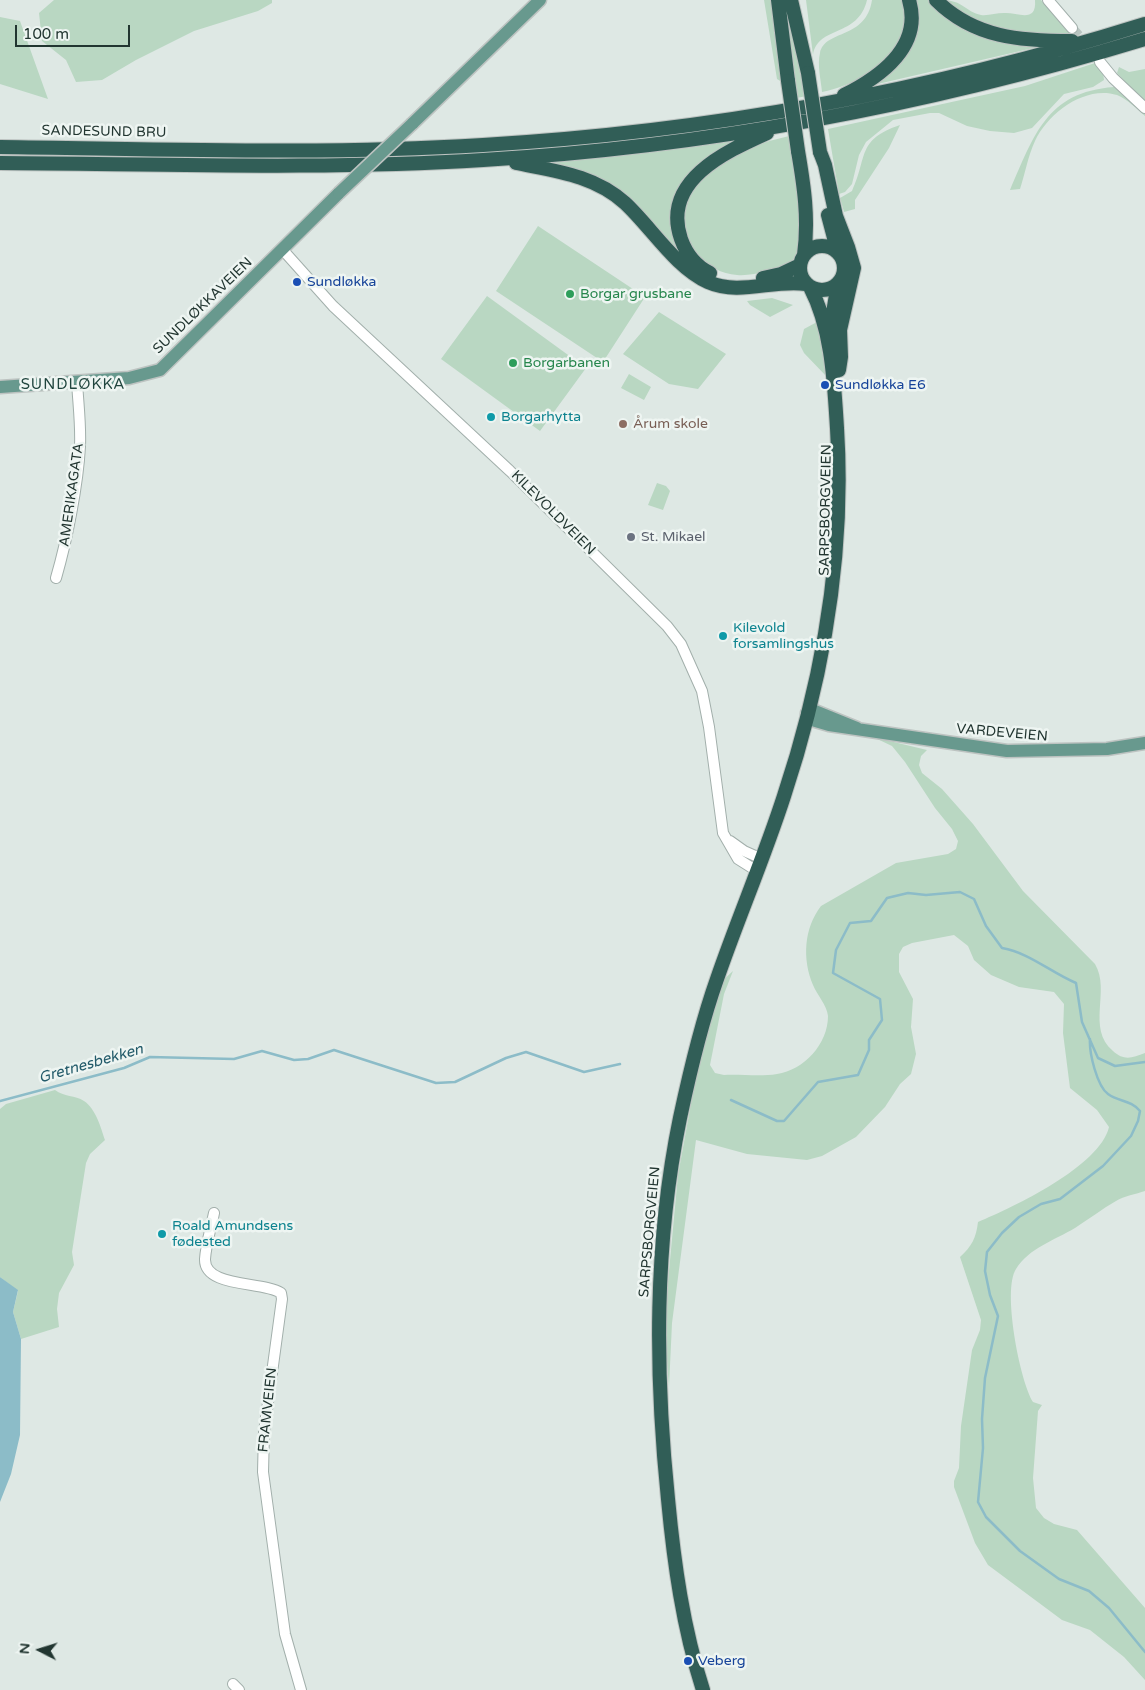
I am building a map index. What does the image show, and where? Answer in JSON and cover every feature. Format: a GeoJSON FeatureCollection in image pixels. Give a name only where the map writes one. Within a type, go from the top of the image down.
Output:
{"type":"FeatureCollection","features":[{"type":"Feature","properties":{"kind":"highway"},"geometry":{"type":"LineString","coordinates":[[778,0],[806,204],[807,227],[801,275],[808,286]]}},
{"type":"Feature","properties":{"kind":"highway"},"geometry":{"type":"LineString","coordinates":[[495,159],[568,173],[601,186],[626,204],[688,269],[709,283],[739,288],[783,284],[828,290],[842,278],[844,265],[838,253],[829,222],[808,73],[791,0]]}},
{"type":"Feature","properties":{"kind":"highway"},"geometry":{"type":"LineString","coordinates":[[829,102],[874,78],[899,56],[909,37],[912,21],[909,0]]}},
{"type":"Feature","properties":{"kind":"highway"},"geometry":{"type":"LineString","coordinates":[[936,0],[963,22],[996,36],[1017,39],[1087,41]]}},
{"type":"Feature","properties":{"kind":"highway","name":"SANDESUND BRU"},"geometry":{"type":"LineString","coordinates":[[0,148],[359,150],[520,143],[665,128],[829,102],[963,74],[1145,24]]}},
{"type":"Feature","properties":{"kind":"highway"},"geometry":{"type":"LineString","coordinates":[[0,163],[344,165],[495,159],[639,146],[783,126],[957,90],[1145,40]]}},
{"type":"Feature","properties":{"kind":"highway"},"geometry":{"type":"LineString","coordinates":[[783,126],[726,152],[699,171],[690,181],[681,200],[677,221],[678,232],[688,254],[702,268],[717,276],[743,280],[772,277],[802,260],[821,246],[833,249],[838,253]]}},
{"type":"Feature","properties":{"kind":"highway"},"geometry":{"type":"LineString","coordinates":[[820,152],[836,216],[854,268],[840,330],[841,357],[839,370]]}},
{"type":"Feature","properties":{"kind":"highway","name":"SARPSBORGVEIEN"},"geometry":{"type":"LineString","coordinates":[[703,1690],[683,1610],[669,1510],[660,1413],[660,1277],[671,1173],[690,1075],[716,981],[786,790],[811,715],[832,637],[843,552],[845,478],[839,370],[833,313],[838,283]]}},
{"type":"Feature","properties":{"kind":"highway","name":"SARPSBORGVEIEN"},"geometry":{"type":"LineString","coordinates":[[808,286],[825,324],[833,374],[839,496],[837,551],[829,612],[811,715]]}},
{"type":"Feature","properties":{"kind":"main road","name":"SUNDLØKKAVEIEN"},"geometry":{"type":"LineString","coordinates":[[0,387],[129,378],[160,370],[339,192],[540,0]]}},
{"type":"Feature","properties":{"kind":"main road","name":"VARDEVEIEN"},"geometry":{"type":"LineString","coordinates":[[811,715],[829,725],[1007,751],[1099,750],[1145,744]]}},
{"type":"Feature","properties":{"kind":"street"},"geometry":{"type":"LineString","coordinates":[[1048,0],[1072,28]]}},
{"type":"Feature","properties":{"kind":"street"},"geometry":{"type":"LineString","coordinates":[[1100,62],[1145,108]]}},
{"type":"Feature","properties":{"kind":"street","name":"KILEVOLDVEIEN"},"geometry":{"type":"LineString","coordinates":[[282,250],[336,308],[510,471],[668,626],[681,644],[702,691],[709,727],[720,822],[723,833],[760,865]]}},
{"type":"Feature","properties":{"kind":"street","name":"AMERIKAGATA"},"geometry":{"type":"LineString","coordinates":[[56,578],[64,551],[79,459],[80,426],[76,381]]}},
{"type":"Feature","properties":{"kind":"street","name":"FRAMVEIEN"},"geometry":{"type":"LineString","coordinates":[[214,1213],[205,1260],[207,1269],[220,1279],[270,1288],[280,1293],[282,1299],[264,1432],[263,1472],[283,1626],[300,1690]]}},
{"type":"Feature","properties":{"kind":"green space"},"geometry":{"type":"Polygon","coordinates":[[[54,0],[272,0],[272,3],[258,11],[194,31],[136,60],[102,80],[76,82],[66,60],[42,41],[39,13],[54,0]]]}},
{"type":"Feature","properties":{"kind":"green space"},"geometry":{"type":"Polygon","coordinates":[[[764,0],[774,0],[774,27],[782,82],[777,79],[764,0]]]}},
{"type":"Feature","properties":{"kind":"green space"},"geometry":{"type":"Polygon","coordinates":[[[788,0],[807,96],[796,98],[784,22],[788,0]]]}},
{"type":"Feature","properties":{"kind":"green space"},"geometry":{"type":"Polygon","coordinates":[[[806,0],[867,0],[862,12],[855,20],[822,39],[816,46],[813,55],[806,0]]]}},
{"type":"Feature","properties":{"kind":"green space"},"geometry":{"type":"Polygon","coordinates":[[[872,0],[905,0],[906,27],[901,43],[894,54],[873,72],[847,85],[822,92],[819,62],[823,45],[862,22],[868,13],[872,0]]]}},
{"type":"Feature","properties":{"kind":"green space"},"geometry":{"type":"Polygon","coordinates":[[[914,0],[932,0],[946,15],[1042,46],[869,86],[892,69],[914,0]]]}},
{"type":"Feature","properties":{"kind":"green space"},"geometry":{"type":"Polygon","coordinates":[[[942,0],[955,2],[984,15],[1009,13],[1025,15],[1033,12],[1035,0],[1041,0],[1069,33],[1049,36],[1027,36],[971,23],[942,0]]]}},
{"type":"Feature","properties":{"kind":"green space"},"geometry":{"type":"Polygon","coordinates":[[[0,17],[20,21],[48,99],[0,84],[0,17]]]}},
{"type":"Feature","properties":{"kind":"green space"},"geometry":{"type":"Polygon","coordinates":[[[1095,63],[1103,72],[1104,80],[1093,87],[1064,94],[1032,128],[1014,133],[990,131],[967,126],[939,113],[893,120],[866,142],[859,155],[852,184],[845,192],[839,194],[828,129],[1025,86],[1095,63]]]}},
{"type":"Feature","properties":{"kind":"green space"},"geometry":{"type":"Polygon","coordinates":[[[1119,67],[1129,72],[1145,69],[1145,103],[1117,73],[1119,67]]]}},
{"type":"Feature","properties":{"kind":"green space"},"geometry":{"type":"Polygon","coordinates":[[[1114,87],[1145,110],[1145,116],[1121,97],[1105,93],[1093,94],[1069,104],[1058,112],[1041,131],[1030,153],[1020,189],[1010,190],[1036,135],[1046,120],[1058,108],[1072,98],[1091,91],[1114,87]]]}},
{"type":"Feature","properties":{"kind":"green space"},"geometry":{"type":"Polygon","coordinates":[[[900,125],[889,148],[855,200],[855,209],[844,212],[840,198],[852,191],[865,151],[876,137],[900,125]]]}},
{"type":"Feature","properties":{"kind":"green space"},"geometry":{"type":"Polygon","coordinates":[[[789,136],[801,227],[800,241],[795,257],[788,264],[767,272],[737,275],[715,269],[697,255],[685,235],[682,213],[691,189],[703,173],[725,158],[765,142],[789,136]]]}},
{"type":"Feature","properties":{"kind":"green space"},"geometry":{"type":"Polygon","coordinates":[[[742,140],[687,179],[680,247],[676,249],[631,201],[611,184],[585,172],[540,163],[742,140]]]}},
{"type":"Feature","properties":{"kind":"green space","name":"Borgar grusbane"},"geometry":{"type":"Polygon","coordinates":[[[538,226],[645,297],[603,362],[496,291],[538,226]]]}},
{"type":"Feature","properties":{"kind":"green space","name":"Borgarbanen"},"geometry":{"type":"Polygon","coordinates":[[[487,296],[586,368],[540,431],[441,359],[487,296]]]}},
{"type":"Feature","properties":{"kind":"green space"},"geometry":{"type":"Polygon","coordinates":[[[772,298],[793,305],[770,317],[750,305],[747,301],[772,298]]]}},
{"type":"Feature","properties":{"kind":"green space"},"geometry":{"type":"Polygon","coordinates":[[[659,312],[726,354],[698,389],[669,384],[623,354],[659,312]]]}},
{"type":"Feature","properties":{"kind":"green space"},"geometry":{"type":"Polygon","coordinates":[[[817,322],[827,377],[804,353],[800,345],[804,329],[817,322]]]}},
{"type":"Feature","properties":{"kind":"green space"},"geometry":{"type":"Polygon","coordinates":[[[629,374],[651,387],[644,400],[621,388],[629,374]]]}},
{"type":"Feature","properties":{"kind":"green space"},"geometry":{"type":"Polygon","coordinates":[[[657,483],[666,486],[670,491],[663,510],[648,505],[657,483]]]}},
{"type":"Feature","properties":{"kind":"green space"},"geometry":{"type":"Polygon","coordinates":[[[873,737],[927,750],[921,756],[919,765],[922,773],[942,789],[973,824],[1023,891],[1095,964],[1101,986],[1100,1020],[1101,1032],[1105,1042],[1113,1051],[1121,1056],[1132,1057],[1145,1053],[1145,1191],[1116,1201],[1075,1228],[1028,1255],[1016,1269],[1012,1280],[1011,1296],[1014,1335],[1023,1375],[1033,1402],[1042,1405],[1038,1411],[1033,1478],[1036,1508],[1044,1518],[1054,1524],[1077,1530],[1145,1608],[1145,1680],[1124,1657],[1090,1630],[1062,1620],[988,1565],[975,1543],[954,1487],[954,1481],[959,1468],[961,1426],[972,1350],[980,1330],[981,1320],[960,1257],[973,1241],[978,1222],[1054,1184],[1090,1156],[1102,1142],[1109,1127],[1097,1110],[1070,1088],[1063,1033],[1064,1004],[1054,992],[1019,987],[991,975],[974,960],[968,946],[954,935],[912,943],[903,947],[899,954],[899,972],[913,999],[911,1027],[916,1054],[911,1074],[900,1084],[885,1107],[856,1137],[822,1156],[807,1160],[747,1154],[696,1140],[672,1323],[669,1387],[664,1324],[678,1175],[696,1076],[722,981],[733,971],[724,994],[710,1065],[715,1073],[724,1075],[771,1075],[787,1072],[796,1067],[813,1054],[824,1036],[827,1026],[827,1012],[809,975],[806,954],[806,944],[811,924],[821,906],[896,863],[948,854],[956,849],[958,841],[952,829],[935,808],[905,762],[892,746],[873,737]]]}},
{"type":"Feature","properties":{"kind":"green space"},"geometry":{"type":"Polygon","coordinates":[[[55,1090],[81,1099],[88,1104],[98,1119],[105,1140],[90,1154],[86,1163],[72,1252],[74,1265],[59,1293],[57,1309],[59,1327],[21,1339],[13,1312],[18,1291],[0,1277],[0,1109],[6,1104],[55,1090]]]}},
{"type":"Feature","properties":{"kind":"water"},"geometry":{"type":"Polygon","coordinates":[[[0,1277],[18,1290],[13,1312],[21,1339],[20,1435],[11,1474],[0,1502],[0,1277]]]}},
{"type":"Feature","properties":{"kind":"waterway","name":"Gretnesbekken"},"geometry":{"type":"LineString","coordinates":[[731,1100],[777,1121],[784,1121],[818,1082],[858,1075],[869,1050],[869,1040],[882,1020],[880,999],[833,973],[836,950],[850,923],[871,921],[887,898],[908,893],[926,895],[960,892],[974,899],[986,926],[1002,948],[1031,958],[1076,983],[1082,1022],[1098,1058],[1115,1066],[1145,1062]]}},
{"type":"Feature","properties":{"kind":"waterway"},"geometry":{"type":"LineString","coordinates":[[1090,1039],[1092,1060],[1100,1084],[1108,1094],[1136,1107],[1140,1111],[1138,1121],[1131,1136],[1103,1166],[1060,1199],[1041,1204],[1019,1217],[1002,1233],[987,1252],[985,1271],[990,1295],[998,1316],[985,1378],[982,1419],[983,1448],[978,1502],[986,1517],[1020,1551],[1059,1579],[1089,1591],[1109,1608],[1145,1652]]}},
{"type":"Feature","properties":{"kind":"waterway","name":"Gretnesbekken"},"geometry":{"type":"LineString","coordinates":[[0,1101],[124,1068],[150,1057],[234,1059],[262,1051],[294,1060],[308,1059],[334,1050],[436,1083],[455,1082],[506,1058],[526,1052],[584,1072],[620,1064]]}},
{"type":"Feature","properties":{"kind":"tunnel"},"geometry":{"type":"LineString","coordinates":[[1072,28],[1088,46]]}},
{"type":"Feature","properties":{"kind":"place","name":"Sundløkka"},"geometry":{"type":"Point","coordinates":[297,282]}},
{"type":"Feature","properties":{"kind":"place","name":"Borgar grusbane"},"geometry":{"type":"Point","coordinates":[570,294]}},
{"type":"Feature","properties":{"kind":"place","name":"Borgarbanen"},"geometry":{"type":"Point","coordinates":[513,363]}},
{"type":"Feature","properties":{"kind":"place","name":"Sundløkka E6"},"geometry":{"type":"Point","coordinates":[825,385]}},
{"type":"Feature","properties":{"kind":"place","name":"Borgarhytta"},"geometry":{"type":"Point","coordinates":[491,417]}},
{"type":"Feature","properties":{"kind":"place","name":"Årum skole"},"geometry":{"type":"Point","coordinates":[623,424]}},
{"type":"Feature","properties":{"kind":"place","name":"St. Mikael"},"geometry":{"type":"Point","coordinates":[631,537]}},
{"type":"Feature","properties":{"kind":"place","name":"Kilevold forsamlingshus"},"geometry":{"type":"Point","coordinates":[723,636]}},
{"type":"Feature","properties":{"kind":"place","name":"Roald Amundsens fødested"},"geometry":{"type":"Point","coordinates":[162,1234]}},
{"type":"Feature","properties":{"kind":"place","name":"Veberg"},"geometry":{"type":"Point","coordinates":[688,1661]}},
{"type":"Feature","properties":{"kind":"district","name":"SUNDLØKKA"},"geometry":{"type":"Point","coordinates":[73,385]}}]}
